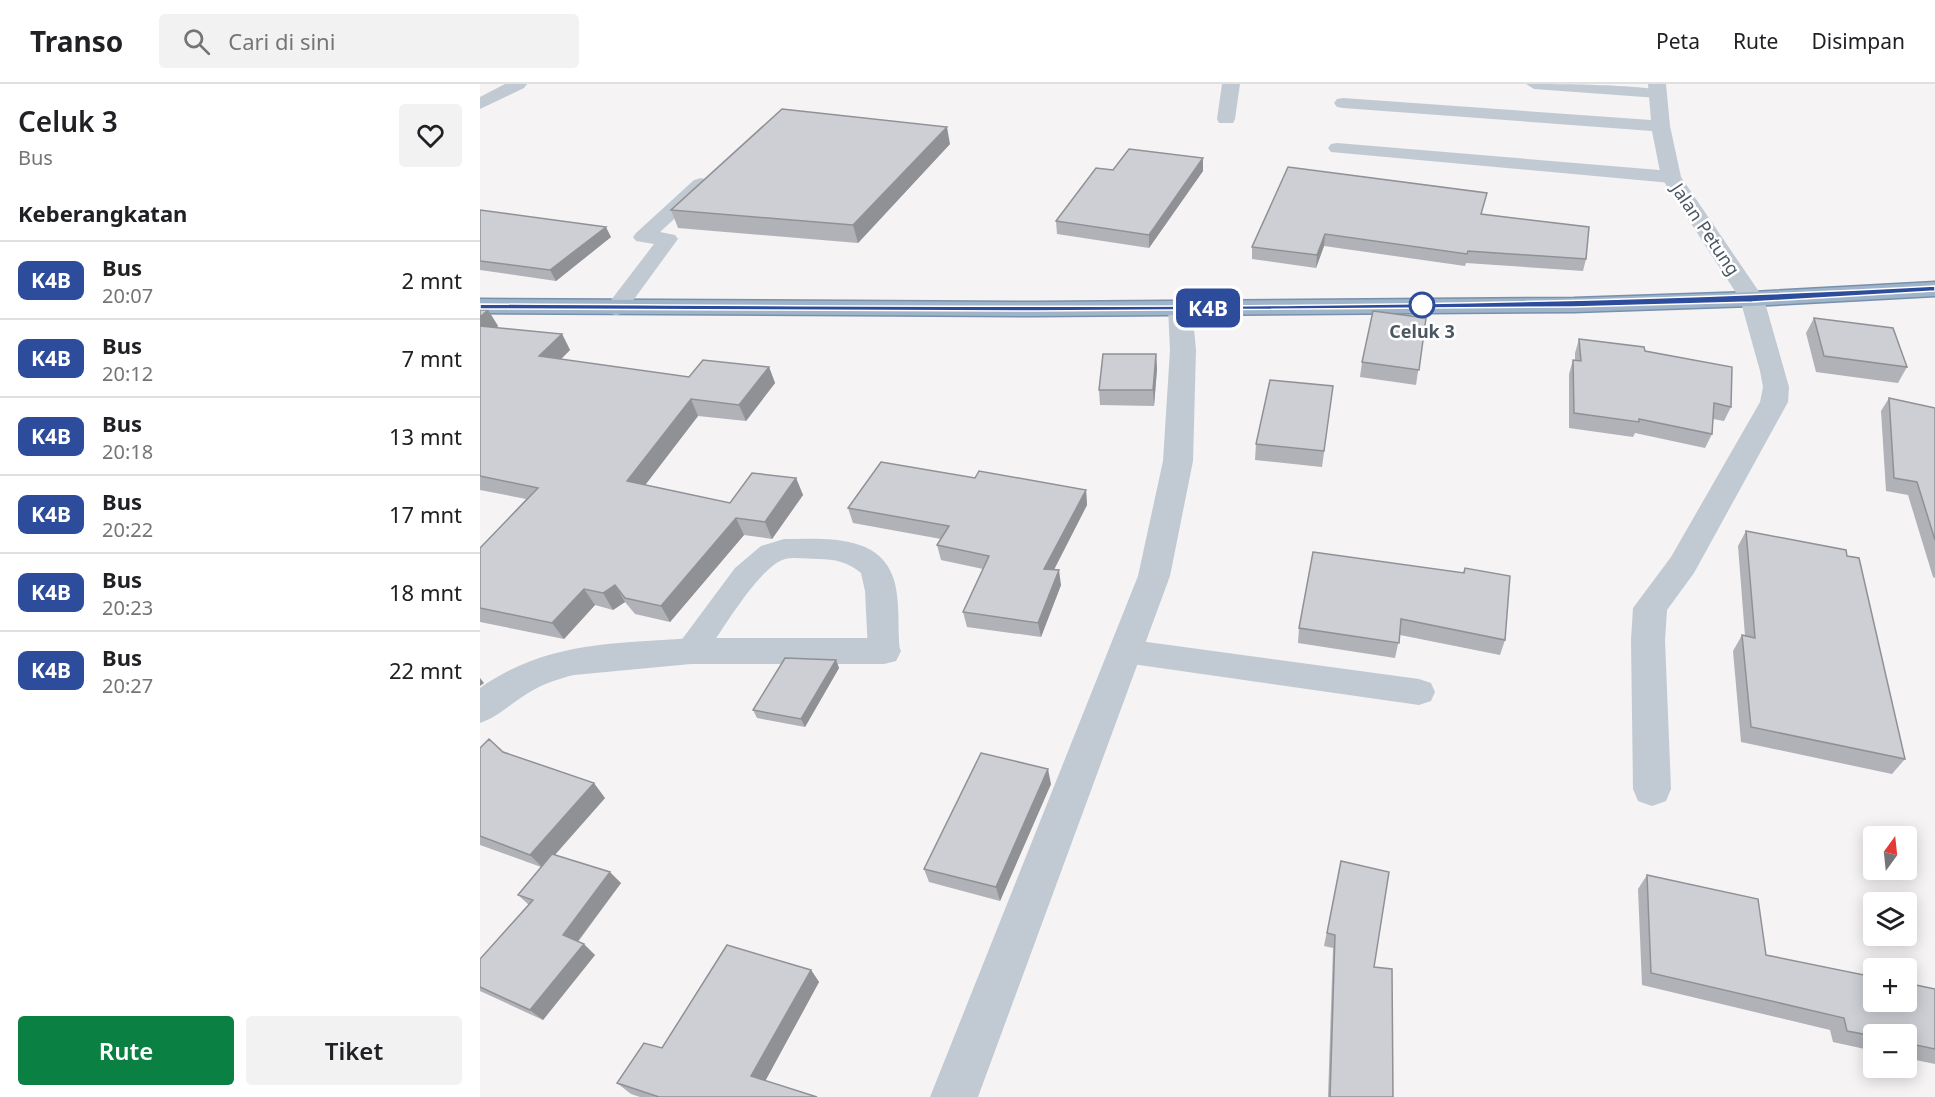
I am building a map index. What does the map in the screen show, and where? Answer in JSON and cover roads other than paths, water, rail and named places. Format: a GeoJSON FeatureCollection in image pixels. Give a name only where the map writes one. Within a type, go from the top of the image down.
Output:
{"type":"FeatureCollection","features":[{"type":"Feature","properties":{"kind":"highway"},"geometry":{"type":"LineString","coordinates":[[480,306],[1180,308],[1574,304],[1752,299],[1935,289]]}},
{"type":"Feature","properties":{"kind":"street"},"geometry":{"type":"LineString","coordinates":[[480,104],[518,84]]}},
{"type":"Feature","properties":{"kind":"street"},"geometry":{"type":"LineString","coordinates":[[1226,119],[1231,84]]}},
{"type":"Feature","properties":{"kind":"street","name":"Jalan Petung"},"geometry":{"type":"LineString","coordinates":[[1652,789],[1648,640],[1650,608],[1683,565],[1774,402],[1776,387],[1752,299],[1671,177],[1661,126],[1658,88]]}},
{"type":"Feature","properties":{"kind":"street"},"geometry":{"type":"LineString","coordinates":[[1343,103],[1661,126]]}},
{"type":"Feature","properties":{"kind":"street"},"geometry":{"type":"LineString","coordinates":[[954,1097],[1154,576],[1178,461],[1183,350],[1180,308]]}},
{"type":"Feature","properties":{"kind":"street"},"geometry":{"type":"LineString","coordinates":[[480,708],[513,684],[550,667],[574,661],[691,651],[884,651]]}},
{"type":"Feature","properties":{"kind":"lane"},"geometry":{"type":"LineString","coordinates":[[1534,84],[1658,88]]}},
{"type":"Feature","properties":{"kind":"lane"},"geometry":{"type":"LineString","coordinates":[[1337,148],[1671,177]]}},
{"type":"Feature","properties":{"kind":"lane"},"geometry":{"type":"LineString","coordinates":[[616,308],[668,239],[643,237],[719,167]]}},
{"type":"Feature","properties":{"kind":"lane"},"geometry":{"type":"LineString","coordinates":[[691,651],[753,565],[775,550],[784,549],[847,552],[860,555],[867,561],[878,576],[884,651]]}},
{"type":"Feature","properties":{"kind":"lane"},"geometry":{"type":"LineString","coordinates":[[1125,651],[1419,692]]}},
{"type":"Feature","properties":{"kind":"place","name":"Celuk 3"},"geometry":{"type":"Point","coordinates":[1422,305]}}]}
